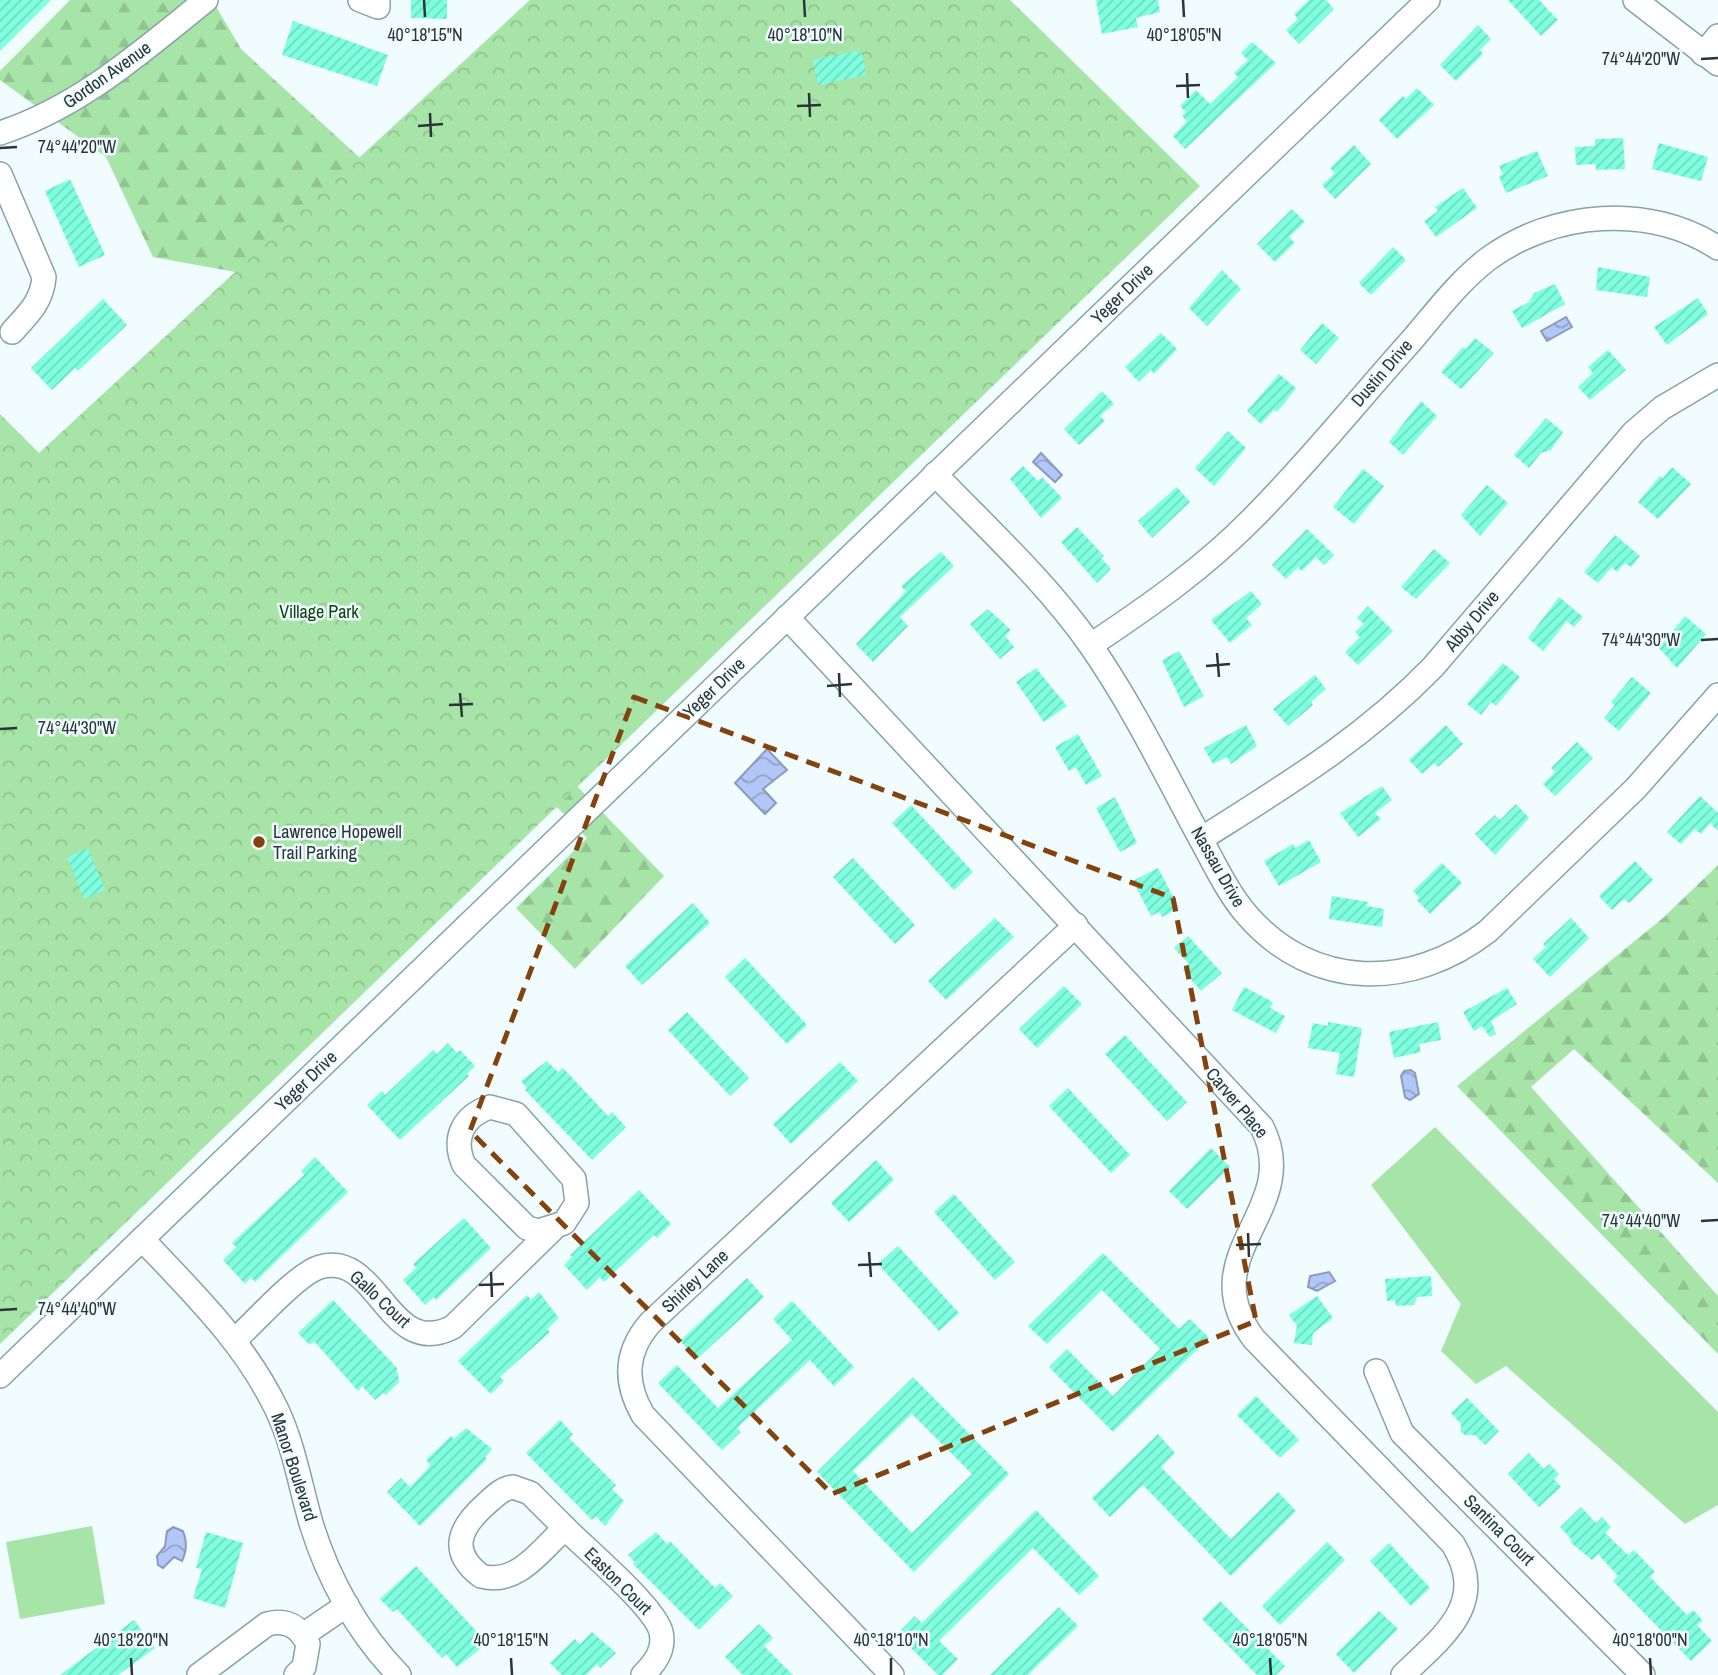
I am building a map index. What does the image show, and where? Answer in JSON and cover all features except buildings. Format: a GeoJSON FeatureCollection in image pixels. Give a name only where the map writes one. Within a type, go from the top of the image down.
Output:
{"type":"FeatureCollection","features":[{"type":"Feature","properties":{"kind":"street","name":"Gordon Avenue"},"geometry":{"type":"LineString","coordinates":[[0,134],[57,110],[92,90],[205,0]]}},
{"type":"Feature","properties":{"kind":"street"},"geometry":{"type":"LineString","coordinates":[[360,0],[378,6],[378,0]]}},
{"type":"Feature","properties":{"kind":"street","name":"Yeger Drive"},"geometry":{"type":"LineString","coordinates":[[0,1376],[1428,0]]}},
{"type":"Feature","properties":{"kind":"street"},"geometry":{"type":"LineString","coordinates":[[1635,0],[1711,59],[1718,36]]}},
{"type":"Feature","properties":{"kind":"street"},"geometry":{"type":"LineString","coordinates":[[0,174],[44,277],[37,305],[12,332]]}},
{"type":"Feature","properties":{"kind":"street","name":"Dustin Drive"},"geometry":{"type":"LineString","coordinates":[[1091,645],[1157,601],[1252,519],[1466,278],[1513,243],[1571,222],[1629,219],[1686,231],[1718,248]]}},
{"type":"Feature","properties":{"kind":"street","name":"Abby Drive"},"geometry":{"type":"LineString","coordinates":[[1201,839],[1334,755],[1400,701],[1433,667],[1634,432],[1662,408],[1718,375]]}},
{"type":"Feature","properties":{"kind":"street","name":"Nassau Drive"},"geometry":{"type":"LineString","coordinates":[[935,474],[1048,592],[1091,645],[1124,698],[1246,915],[1289,951],[1312,963],[1364,975],[1416,970],[1444,960],[1488,931],[1636,788],[1718,695]]}},
{"type":"Feature","properties":{"kind":"street","name":"Carver Place"},"geometry":{"type":"LineString","coordinates":[[786,617],[1262,1127],[1270,1143],[1273,1177],[1238,1257],[1234,1275],[1234,1295],[1247,1329],[1453,1544],[1461,1558],[1466,1591],[1459,1614],[1447,1632],[1404,1675]]}},
{"type":"Feature","properties":{"kind":"street","name":"Shirley Lane"},"geometry":{"type":"LineString","coordinates":[[892,1675],[643,1415],[629,1382],[632,1351],[650,1323],[1076,925]]}},
{"type":"Feature","properties":{"kind":"street","name":"Gallo Court"},"geometry":{"type":"LineString","coordinates":[[235,1340],[308,1272],[335,1265],[349,1269],[360,1277],[406,1326],[429,1335],[453,1327],[553,1229],[572,1214],[577,1203],[573,1179],[516,1114],[504,1108],[478,1111],[461,1128],[458,1140],[464,1165],[517,1221],[539,1231],[553,1229]]}},
{"type":"Feature","properties":{"kind":"street","name":"Manor Boulevard"},"geometry":{"type":"LineString","coordinates":[[142,1239],[235,1340],[278,1413],[294,1454],[316,1536],[347,1605],[366,1635],[399,1675]]}},
{"type":"Feature","properties":{"kind":"street","name":"Santina Court"},"geometry":{"type":"LineString","coordinates":[[1376,1371],[1402,1433],[1643,1675]]}},
{"type":"Feature","properties":{"kind":"street","name":"Easton Court"},"geometry":{"type":"LineString","coordinates":[[565,1528],[517,1573],[506,1578],[481,1576],[470,1568],[461,1548],[461,1536],[471,1517],[503,1489],[513,1487],[530,1493],[653,1615],[662,1640],[659,1654],[643,1675]]}},
{"type":"Feature","properties":{"kind":"street"},"geometry":{"type":"LineString","coordinates":[[303,1635],[347,1605]]}},
{"type":"Feature","properties":{"kind":"street"},"geometry":{"type":"LineString","coordinates":[[199,1675],[267,1624],[288,1623],[303,1635],[308,1656],[304,1667],[296,1675]]}},
{"type":"Feature","properties":{"kind":"highlighted area"},"geometry":{"type":"Polygon","coordinates":[[[634,697],[1173,898],[1256,1321],[832,1494],[470,1131],[634,697]]]}},
{"type":"Feature","properties":{"kind":"green space"},"geometry":{"type":"Polygon","coordinates":[[[70,0],[212,0],[241,49],[360,158],[576,785],[664,876],[575,969],[516,908],[587,838],[558,808],[533,798],[241,273],[153,257],[106,157],[0,80],[0,71],[70,0]]]}},
{"type":"Feature","properties":{"kind":"green space","name":"Village Park"},"geometry":{"type":"Polygon","coordinates":[[[530,0],[1010,0],[1200,186],[0,1344],[0,414],[39,453],[530,0]]]}},
{"type":"Feature","properties":{"kind":"green space"},"geometry":{"type":"Polygon","coordinates":[[[1718,865],[1718,1183],[1574,1049],[1531,1087],[1718,1296],[1718,1354],[1457,1086],[1663,918],[1718,865]]]}},
{"type":"Feature","properties":{"kind":"green space"},"geometry":{"type":"Polygon","coordinates":[[[1435,1127],[1718,1412],[1718,1505],[1685,1524],[1506,1366],[1476,1384],[1441,1351],[1461,1304],[1371,1185],[1435,1127]]]}},
{"type":"Feature","properties":{"kind":"green space"},"geometry":{"type":"Polygon","coordinates":[[[92,1526],[105,1604],[20,1619],[6,1542],[92,1526]]]}},
{"type":"Feature","properties":{"kind":"water"},"geometry":{"type":"Polygon","coordinates":[[[1566,317],[1572,327],[1547,341],[1541,331],[1566,317]]]}},
{"type":"Feature","properties":{"kind":"water"},"geometry":{"type":"Polygon","coordinates":[[[1041,453],[1062,475],[1055,482],[1033,462],[1041,453]]]}},
{"type":"Feature","properties":{"kind":"water"},"geometry":{"type":"Polygon","coordinates":[[[767,749],[787,770],[763,789],[776,803],[765,814],[735,783],[767,749]]]}},
{"type":"Feature","properties":{"kind":"water"},"geometry":{"type":"Polygon","coordinates":[[[1411,1070],[1415,1073],[1419,1094],[1410,1100],[1405,1097],[1401,1076],[1404,1071],[1411,1070]]]}},
{"type":"Feature","properties":{"kind":"water"},"geometry":{"type":"Polygon","coordinates":[[[1329,1272],[1335,1281],[1317,1291],[1308,1287],[1310,1276],[1329,1272]]]}},
{"type":"Feature","properties":{"kind":"water"},"geometry":{"type":"Polygon","coordinates":[[[173,1527],[183,1531],[185,1553],[182,1561],[174,1557],[163,1568],[158,1565],[157,1556],[165,1546],[167,1531],[173,1527]]]}},
{"type":"Feature","properties":{"kind":"place","name":"Lawrence Hopewell Trail Parking"},"geometry":{"type":"Point","coordinates":[259,842]}}]}
